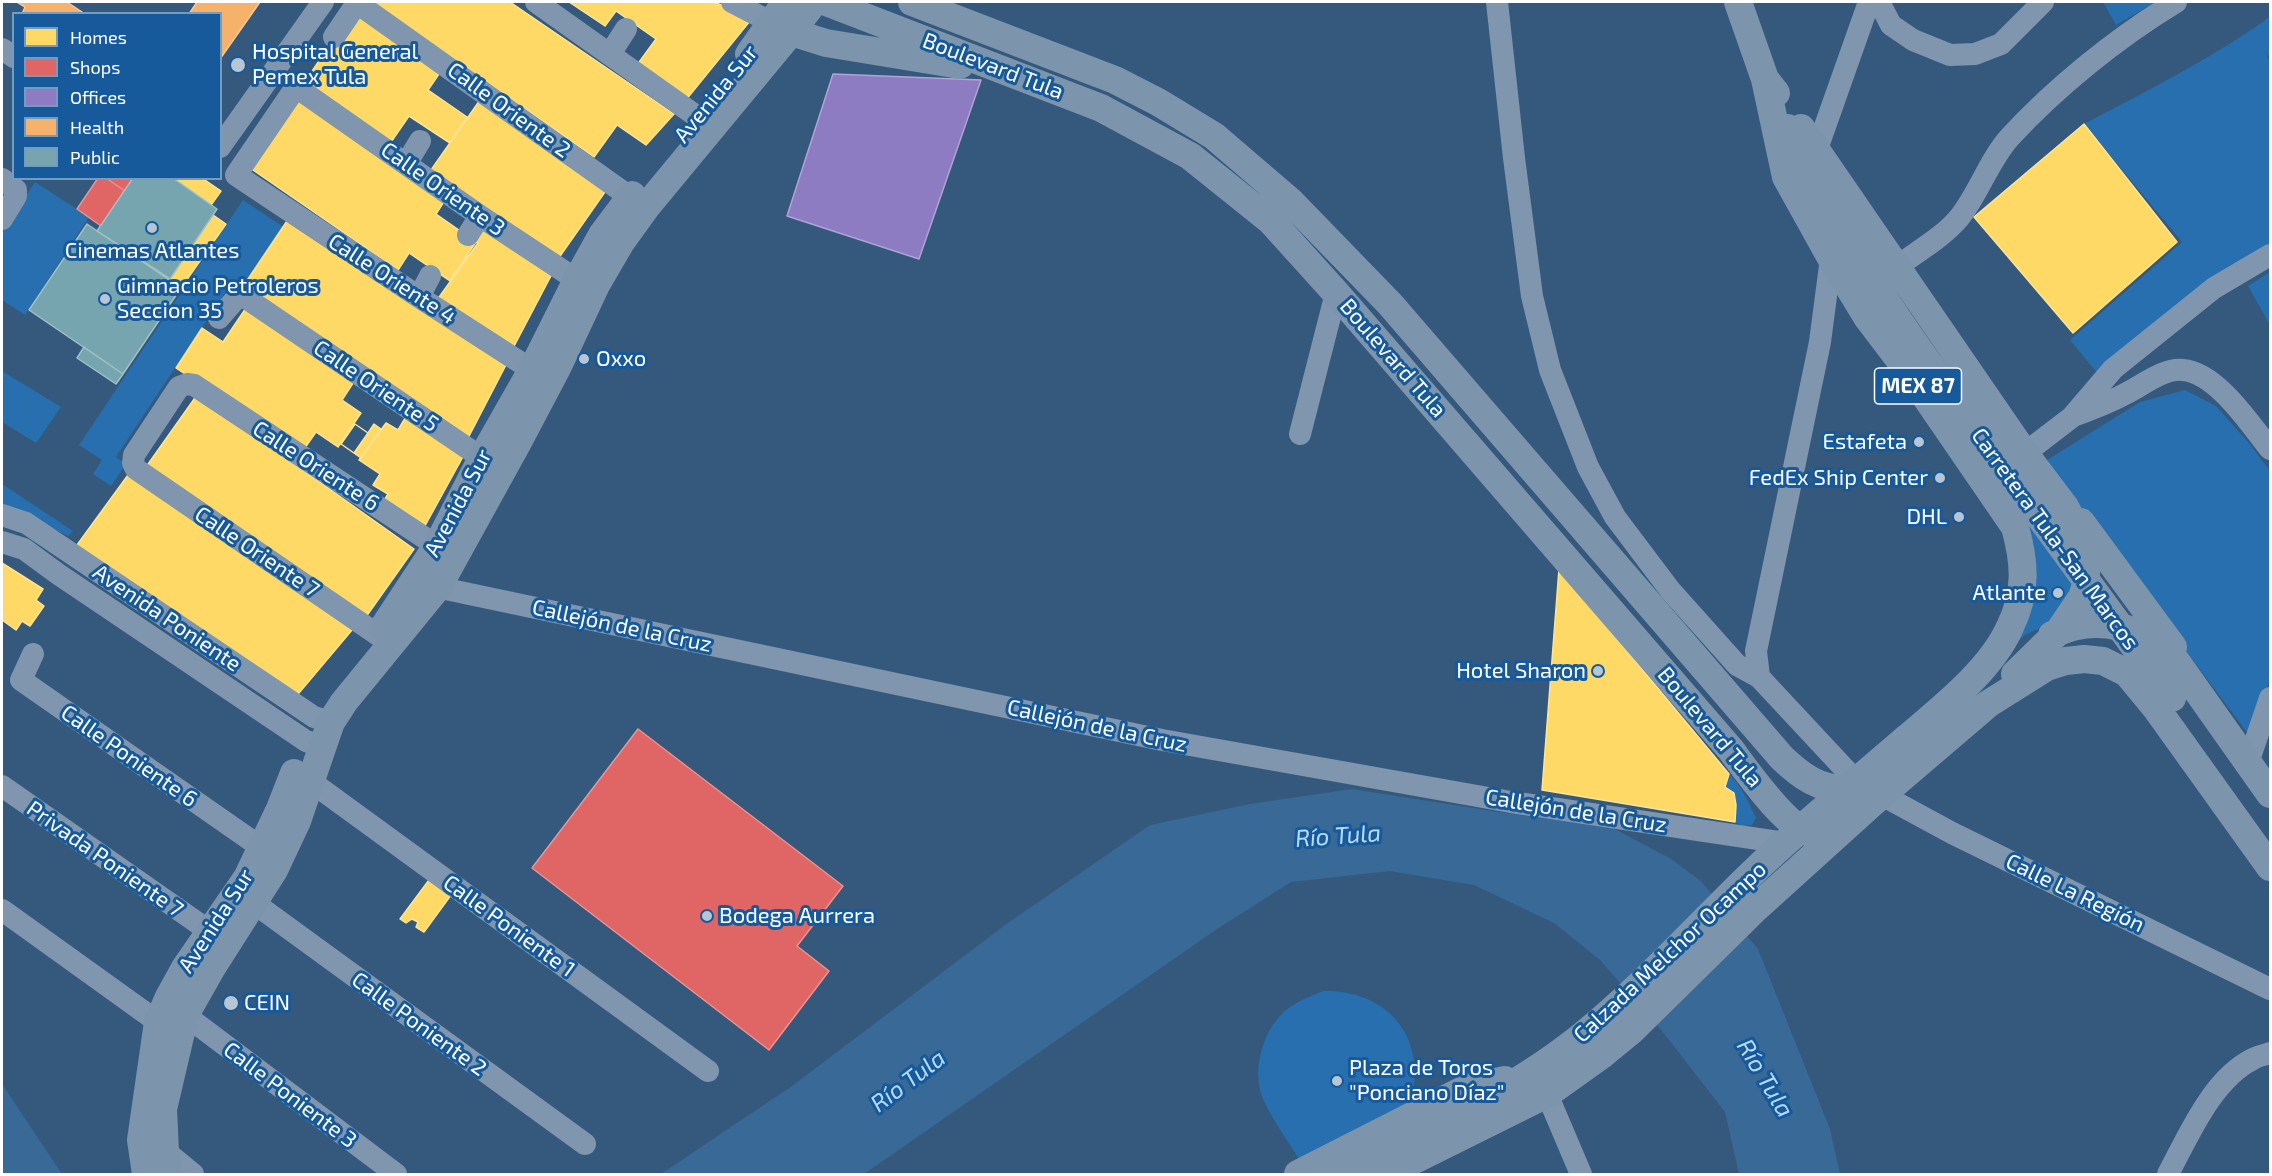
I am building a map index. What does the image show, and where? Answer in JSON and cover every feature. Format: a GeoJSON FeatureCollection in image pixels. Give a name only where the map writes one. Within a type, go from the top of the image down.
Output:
{"type":"FeatureCollection","features":[{"type":"Feature","properties":{"kind":"main road","name":"Avenida Sur"},"geometry":{"type":"LineString","coordinates":[[157,1155],[158,1022],[174,987],[218,938],[254,903],[274,870],[297,821],[310,781],[318,731],[344,702],[426,585],[492,464],[532,369],[602,235],[630,197],[783,19],[814,2]]}},
{"type":"Feature","properties":{"kind":"main road","name":"Boulevard Tula"},"geometry":{"type":"LineString","coordinates":[[826,2],[1101,108],[1190,156],[1271,221],[1336,293],[1731,750],[1755,782],[1806,829]]}},
{"type":"Feature","properties":{"kind":"main road","name":"Boulevard Tula"},"geometry":{"type":"LineString","coordinates":[[912,2],[1115,80],[1158,102],[1214,136],[1291,202],[1390,304],[1800,775],[1829,789],[1851,786]]}},
{"type":"Feature","properties":{"kind":"main road","name":"MEX 87"},"geometry":{"type":"LineString","coordinates":[[1738,2],[1766,80],[1804,165],[1831,258],[1867,316],[1908,371],[2015,527],[2023,555],[2022,591],[2010,629],[1978,695]]}},
{"type":"Feature","properties":{"kind":"main road","name":"Avenida Sur"},"geometry":{"type":"LineString","coordinates":[[492,464],[557,368],[596,285],[621,242],[783,19]]}},
{"type":"Feature","properties":{"kind":"main road"},"geometry":{"type":"LineString","coordinates":[[783,19],[826,43],[941,63],[965,66],[986,64]]}},
{"type":"Feature","properties":{"kind":"main road","name":"MEX 87"},"geometry":{"type":"LineString","coordinates":[[1766,80],[1804,165],[1898,266],[2025,454],[2065,507],[2077,529],[2083,548],[2086,584],[2082,597],[2059,632]]}},
{"type":"Feature","properties":{"kind":"main road","name":"Carretera Tula-San Marcos"},"geometry":{"type":"LineString","coordinates":[[1804,165],[1847,241],[1940,380],[2271,833]]}},
{"type":"Feature","properties":{"kind":"main road"},"geometry":{"type":"LineString","coordinates":[[2065,507],[2076,515],[2175,650],[2176,661]]}},
{"type":"Feature","properties":{"kind":"main road","name":"Avenida Sur"},"geometry":{"type":"LineString","coordinates":[[157,1155],[163,1109],[185,1015],[218,938],[318,731],[335,687],[378,635],[426,585]]}},
{"type":"Feature","properties":{"kind":"main road"},"geometry":{"type":"LineString","coordinates":[[1978,695],[1992,672],[2026,648],[2059,632],[2098,624],[2113,625],[2149,637],[2162,646],[2176,661],[2271,794]]}},
{"type":"Feature","properties":{"kind":"main road"},"geometry":{"type":"LineString","coordinates":[[1978,695],[2066,661],[2084,659],[2103,661],[2127,673],[2156,708],[2271,867]]}},
{"type":"Feature","properties":{"kind":"main road"},"geometry":{"type":"LineString","coordinates":[[2156,708],[2160,691],[2167,685],[2181,683],[2196,690]]}},
{"type":"Feature","properties":{"kind":"main road","name":"Calzada Melchor Ocampo"},"geometry":{"type":"LineString","coordinates":[[1746,900],[1857,817],[1881,796],[1978,695]]}},
{"type":"Feature","properties":{"kind":"main road","name":"Calzada Melchor Ocampo"},"geometry":{"type":"LineString","coordinates":[[1375,1171],[1539,1084],[1567,1064],[1630,1031],[1806,829],[1851,786],[1978,695]]}},
{"type":"Feature","properties":{"kind":"main road"},"geometry":{"type":"LineString","coordinates":[[1800,775],[1817,800],[1806,829]]}},
{"type":"Feature","properties":{"kind":"main road"},"geometry":{"type":"LineString","coordinates":[[1806,829],[1857,817]]}},
{"type":"Feature","properties":{"kind":"main road"},"geometry":{"type":"LineString","coordinates":[[1298,1174],[1467,1088],[1539,1084]]}},
{"type":"Feature","properties":{"kind":"main road"},"geometry":{"type":"LineString","coordinates":[[1425,1174],[1494,1139],[1539,1084]]}},
{"type":"Feature","properties":{"kind":"main road"},"geometry":{"type":"LineString","coordinates":[[1375,1171],[1386,1129]]}},
{"type":"Feature","properties":{"kind":"main road"},"geometry":{"type":"LineString","coordinates":[[146,1174],[157,1155]]}},
{"type":"Feature","properties":{"kind":"street"},"geometry":{"type":"LineString","coordinates":[[222,144],[323,2]]}},
{"type":"Feature","properties":{"kind":"street"},"geometry":{"type":"LineString","coordinates":[[536,2],[699,118]]}},
{"type":"Feature","properties":{"kind":"street"},"geometry":{"type":"LineString","coordinates":[[732,2],[783,19]]}},
{"type":"Feature","properties":{"kind":"street","name":"Calle La Región"},"geometry":{"type":"LineString","coordinates":[[1497,2],[1514,158],[1533,296],[1550,370],[1588,467],[1615,518],[1670,590],[1737,665],[1760,677],[1851,786],[1881,796],[2271,989]]}},
{"type":"Feature","properties":{"kind":"street"},"geometry":{"type":"LineString","coordinates":[[1804,165],[1869,2]]}},
{"type":"Feature","properties":{"kind":"street"},"geometry":{"type":"LineString","coordinates":[[1879,2],[1891,25],[1913,40],[1950,55],[1975,54],[2001,44],[2043,2]]}},
{"type":"Feature","properties":{"kind":"street"},"geometry":{"type":"LineString","coordinates":[[1898,266],[1927,246],[1958,218],[2009,139],[2064,84],[2155,14],[2176,2]]}},
{"type":"Feature","properties":{"kind":"street","name":"Calle Oriente 2"},"geometry":{"type":"LineString","coordinates":[[334,37],[357,3],[457,84],[630,197]]}},
{"type":"Feature","properties":{"kind":"street"},"geometry":{"type":"LineString","coordinates":[[610,54],[626,29]]}},
{"type":"Feature","properties":{"kind":"street","name":"Calle Oriente 3"},"geometry":{"type":"LineString","coordinates":[[253,188],[236,175],[296,87],[480,216],[577,280]]}},
{"type":"Feature","properties":{"kind":"street"},"geometry":{"type":"LineString","coordinates":[[406,164],[420,141]]}},
{"type":"Feature","properties":{"kind":"street"},"geometry":{"type":"LineString","coordinates":[[2,179],[16,190],[16,196],[2,219]]}},
{"type":"Feature","properties":{"kind":"street","name":"Calle Oriente 4"},"geometry":{"type":"LineString","coordinates":[[253,188],[532,369]]}},
{"type":"Feature","properties":{"kind":"street"},"geometry":{"type":"LineString","coordinates":[[468,235],[480,216]]}},
{"type":"Feature","properties":{"kind":"street"},"geometry":{"type":"LineString","coordinates":[[1971,463],[1985,471],[1998,473],[2072,417],[2113,369],[2214,288],[2271,255]]}},
{"type":"Feature","properties":{"kind":"street"},"geometry":{"type":"LineString","coordinates":[[1760,677],[1756,651],[1820,342],[1831,258]]}},
{"type":"Feature","properties":{"kind":"street"},"geometry":{"type":"LineString","coordinates":[[419,297],[430,276]]}},
{"type":"Feature","properties":{"kind":"street"},"geometry":{"type":"LineString","coordinates":[[1300,434],[1336,293]]}},
{"type":"Feature","properties":{"kind":"street","name":"Calle Oriente 5"},"geometry":{"type":"LineString","coordinates":[[219,318],[240,294],[374,398],[492,464]]}},
{"type":"Feature","properties":{"kind":"street"},"geometry":{"type":"LineString","coordinates":[[2072,417],[2124,395],[2156,376],[2182,369],[2204,378],[2225,394],[2271,450]]}},
{"type":"Feature","properties":{"kind":"street","name":"Calle Oriente 6"},"geometry":{"type":"LineString","coordinates":[[136,469],[133,463],[134,455],[179,387],[187,384],[194,386],[446,550]]}},
{"type":"Feature","properties":{"kind":"street","name":"Calle Oriente 7"},"geometry":{"type":"LineString","coordinates":[[136,469],[378,635]]}},
{"type":"Feature","properties":{"kind":"street","name":"Avenida Poniente"},"geometry":{"type":"LineString","coordinates":[[2,515],[26,523],[318,731]]}},
{"type":"Feature","properties":{"kind":"street"},"geometry":{"type":"LineString","coordinates":[[1593,538],[1615,518]]}},
{"type":"Feature","properties":{"kind":"street","name":"Avenida Poniente"},"geometry":{"type":"LineString","coordinates":[[2,542],[24,549],[58,574],[318,731]]}},
{"type":"Feature","properties":{"kind":"street","name":"Callejón de la Cruz"},"geometry":{"type":"LineString","coordinates":[[426,585],[1162,740],[1511,802],[1806,829]]}},
{"type":"Feature","properties":{"kind":"street","name":"Calle Poniente 6"},"geometry":{"type":"LineString","coordinates":[[33,654],[21,680],[262,848]]}},
{"type":"Feature","properties":{"kind":"street"},"geometry":{"type":"LineString","coordinates":[[2248,763],[2271,698]]}},
{"type":"Feature","properties":{"kind":"street","name":"Calle Poniente 1"},"geometry":{"type":"LineString","coordinates":[[310,781],[708,1071]]}},
{"type":"Feature","properties":{"kind":"street","name":"Privada Poniente 7"},"geometry":{"type":"LineString","coordinates":[[2,786],[218,938]]}},
{"type":"Feature","properties":{"kind":"street","name":"Calle Poniente 2"},"geometry":{"type":"LineString","coordinates":[[254,903],[585,1144]]}},
{"type":"Feature","properties":{"kind":"street"},"geometry":{"type":"LineString","coordinates":[[2,910],[158,1022]]}},
{"type":"Feature","properties":{"kind":"street","name":"Calle Poniente 3"},"geometry":{"type":"LineString","coordinates":[[185,1015],[396,1174]]}},
{"type":"Feature","properties":{"kind":"street"},"geometry":{"type":"LineString","coordinates":[[2168,1174],[2192,1128],[2218,1089],[2237,1070],[2253,1059],[2271,1053]]}},
{"type":"Feature","properties":{"kind":"street"},"geometry":{"type":"LineString","coordinates":[[1539,1084],[1581,1174]]}},
{"type":"Feature","properties":{"kind":"street"},"geometry":{"type":"LineString","coordinates":[[157,1155],[193,1174]]}},
{"type":"Feature","properties":{"kind":"shaded area"},"geometry":{"type":"Polygon","coordinates":[[[2103,2],[2156,2],[2116,25],[2103,2]]]}},
{"type":"Feature","properties":{"kind":"shaded area"},"geometry":{"type":"Polygon","coordinates":[[[2270,17],[2270,59],[2264,50],[2270,62],[2270,254],[2104,381],[2070,340],[2182,242],[2084,124],[2202,60],[2270,17]]]}},
{"type":"Feature","properties":{"kind":"shaded area"},"geometry":{"type":"Polygon","coordinates":[[[35,182],[89,217],[25,315],[2,300],[2,233],[35,182]]]}},
{"type":"Feature","properties":{"kind":"shaded area"},"geometry":{"type":"Polygon","coordinates":[[[243,200],[285,228],[244,290],[232,282],[116,457],[126,464],[111,486],[93,474],[102,460],[79,445],[243,200]]]}},
{"type":"Feature","properties":{"kind":"shaded area"},"geometry":{"type":"Polygon","coordinates":[[[2270,272],[2270,325],[2248,286],[2270,272]]]}},
{"type":"Feature","properties":{"kind":"shaded area"},"geometry":{"type":"Polygon","coordinates":[[[2,371],[61,407],[36,443],[2,422],[2,371]]]}},
{"type":"Feature","properties":{"kind":"shaded area"},"geometry":{"type":"Polygon","coordinates":[[[2185,390],[2216,406],[2270,471],[2270,678],[2252,739],[2044,462],[2140,402],[2185,390]]]}},
{"type":"Feature","properties":{"kind":"shaded area"},"geometry":{"type":"Polygon","coordinates":[[[2009,480],[2077,572],[2060,619],[2025,635],[2008,650],[2016,636],[2009,480]]]}},
{"type":"Feature","properties":{"kind":"shaded area"},"geometry":{"type":"Polygon","coordinates":[[[2,484],[73,531],[68,536],[16,510],[2,507],[2,484]]]}},
{"type":"Feature","properties":{"kind":"shaded area"},"geometry":{"type":"Polygon","coordinates":[[[1729,774],[1742,790],[1756,818],[1752,825],[1743,826],[1735,822],[1734,793],[1725,787],[1729,774]]]}},
{"type":"Feature","properties":{"kind":"shaded area","name":"Plaza de Toros \"Ponciano Díaz\""},"geometry":{"type":"Polygon","coordinates":[[[1323,991],[1358,996],[1374,1002],[1387,1011],[1399,1023],[1407,1037],[1413,1053],[1415,1072],[1409,1104],[1304,1167],[1263,1099],[1258,1075],[1259,1062],[1266,1037],[1281,1015],[1298,1002],[1323,991]]]}},
{"type":"Feature","properties":{"kind":"water","name":"Río Tula"},"geometry":{"type":"Polygon","coordinates":[[[1352,789],[1613,828],[1671,859],[1701,881],[1758,949],[1830,1129],[1840,1174],[1739,1174],[1725,1112],[1662,1031],[1600,960],[1554,923],[1474,885],[1390,871],[1291,882],[1217,929],[864,1174],[661,1174],[792,1086],[1005,925],[1150,825],[1250,804],[1352,789]]]}},
{"type":"Feature","properties":{"kind":"water"},"geometry":{"type":"Polygon","coordinates":[[[2,1084],[62,1174],[2,1174],[2,1084]]]}},
{"type":"Feature","properties":{"kind":"building: Homes"},"geometry":{"type":"Polygon","coordinates":[[[372,2],[510,2],[674,114],[646,145],[617,125],[594,157],[372,2]]]}},
{"type":"Feature","properties":{"kind":"building: Homes"},"geometry":{"type":"Polygon","coordinates":[[[569,2],[713,2],[754,16],[685,101],[637,65],[656,39],[616,11],[605,26],[569,2]]]}},
{"type":"Feature","properties":{"kind":"building: Homes"},"geometry":{"type":"Polygon","coordinates":[[[353,11],[441,71],[428,90],[467,117],[450,143],[409,116],[391,142],[304,83],[353,11]]]}},
{"type":"Feature","properties":{"kind":"building: Homes"},"geometry":{"type":"Polygon","coordinates":[[[297,99],[445,200],[436,214],[476,242],[450,281],[409,253],[398,270],[250,168],[297,99]]]}},
{"type":"Feature","properties":{"kind":"building: Homes"},"geometry":{"type":"Polygon","coordinates":[[[480,100],[607,189],[558,259],[431,170],[480,100]]]}},
{"type":"Feature","properties":{"kind":"building: Homes"},"geometry":{"type":"Polygon","coordinates":[[[2084,124],[2177,242],[2073,333],[1974,217],[2084,124]]]}},
{"type":"Feature","properties":{"kind":"building: Homes"},"geometry":{"type":"Polygon","coordinates":[[[176,180],[205,180],[221,191],[211,205],[176,180]]]}},
{"type":"Feature","properties":{"kind":"building: Homes"},"geometry":{"type":"Polygon","coordinates":[[[213,215],[226,224],[181,288],[170,279],[213,215]]]}},
{"type":"Feature","properties":{"kind":"building: Homes"},"geometry":{"type":"Polygon","coordinates":[[[291,215],[508,361],[467,440],[242,288],[291,215]]]}},
{"type":"Feature","properties":{"kind":"building: Homes"},"geometry":{"type":"Polygon","coordinates":[[[486,226],[553,272],[512,350],[437,300],[478,243],[476,242],[486,226]]]}},
{"type":"Feature","properties":{"kind":"building: Homes"},"geometry":{"type":"Polygon","coordinates":[[[246,308],[355,380],[342,400],[361,413],[338,447],[316,432],[302,452],[176,368],[202,328],[223,342],[246,308]]]}},
{"type":"Feature","properties":{"kind":"building: Homes"},"geometry":{"type":"Polygon","coordinates":[[[197,395],[414,549],[363,621],[146,467],[197,395]]]}},
{"type":"Feature","properties":{"kind":"building: Homes"},"geometry":{"type":"Polygon","coordinates":[[[407,415],[465,453],[421,533],[383,502],[388,494],[373,485],[380,474],[359,460],[386,423],[398,430],[407,415]]]}},
{"type":"Feature","properties":{"kind":"building: Homes"},"geometry":{"type":"Polygon","coordinates":[[[355,424],[368,433],[374,424],[381,429],[361,458],[341,444],[355,424]]]}},
{"type":"Feature","properties":{"kind":"building: Homes"},"geometry":{"type":"Polygon","coordinates":[[[355,424],[368,433],[354,453],[341,444],[355,424]]]}},
{"type":"Feature","properties":{"kind":"building: Homes"},"geometry":{"type":"Polygon","coordinates":[[[128,475],[352,630],[293,700],[77,545],[128,475]]]}},
{"type":"Feature","properties":{"kind":"building: Homes"},"geometry":{"type":"Polygon","coordinates":[[[2,563],[43,589],[36,600],[44,606],[30,626],[22,621],[16,630],[2,620],[2,563]]]}},
{"type":"Feature","properties":{"kind":"building: Homes","name":"Hotel Sharon"},"geometry":{"type":"Polygon","coordinates":[[[1559,569],[1729,774],[1725,787],[1734,793],[1735,822],[1542,790],[1559,569]]]}},
{"type":"Feature","properties":{"kind":"building: Homes"},"geometry":{"type":"Polygon","coordinates":[[[429,880],[451,895],[424,932],[416,927],[418,922],[412,919],[406,923],[400,919],[429,880]]]}},
{"type":"Feature","properties":{"kind":"building: Shops"},"geometry":{"type":"Polygon","coordinates":[[[97,180],[109,180],[125,191],[101,226],[77,209],[97,180]]]}},
{"type":"Feature","properties":{"kind":"building: Shops"},"geometry":{"type":"Polygon","coordinates":[[[109,180],[132,180],[125,191],[109,180]]]}},
{"type":"Feature","properties":{"kind":"building: Shops","name":"Bodega Aurrera"},"geometry":{"type":"Polygon","coordinates":[[[638,729],[843,886],[797,946],[829,971],[769,1050],[532,868],[638,729]]]}},
{"type":"Feature","properties":{"kind":"building: Offices"},"geometry":{"type":"Polygon","coordinates":[[[833,74],[981,80],[919,259],[787,216],[833,74]]]}},
{"type":"Feature","properties":{"kind":"building: Health"},"geometry":{"type":"Polygon","coordinates":[[[17,2],[67,2],[82,12],[23,12],[25,7],[17,2]]]}},
{"type":"Feature","properties":{"kind":"building: Health","name":"Hospital General Pemex Tula"},"geometry":{"type":"Polygon","coordinates":[[[197,2],[260,2],[222,56],[222,12],[190,12],[197,2]]]}},
{"type":"Feature","properties":{"kind":"building: Public","name":"Cinemas Atlantes"},"geometry":{"type":"Polygon","coordinates":[[[132,180],[176,180],[217,209],[170,279],[97,231],[132,180]]]}},
{"type":"Feature","properties":{"kind":"building: Public","name":"Gimnacio Petroleros Seccion 35"},"geometry":{"type":"Polygon","coordinates":[[[87,224],[181,288],[123,374],[29,310],[87,224]]]}},
{"type":"Feature","properties":{"kind":"building: Public","name":"Gimnacio Petroleros Seccion 35"},"geometry":{"type":"Polygon","coordinates":[[[84,347],[123,374],[116,384],[77,358],[84,347]]]}},
{"type":"Feature","properties":{"kind":"place","name":"Hospital General Pemex Tula"},"geometry":{"type":"Point","coordinates":[238,65]}},
{"type":"Feature","properties":{"kind":"place","name":"Cinemas Atlantes"},"geometry":{"type":"Point","coordinates":[152,228]}},
{"type":"Feature","properties":{"kind":"place","name":"Gimnacio Petroleros Seccion 35"},"geometry":{"type":"Point","coordinates":[105,299]}},
{"type":"Feature","properties":{"kind":"place","name":"Oxxo"},"geometry":{"type":"Point","coordinates":[584,359]}},
{"type":"Feature","properties":{"kind":"place","name":"Estafeta"},"geometry":{"type":"Point","coordinates":[1919,442]}},
{"type":"Feature","properties":{"kind":"place","name":"FedEx Ship Center"},"geometry":{"type":"Point","coordinates":[1940,478]}},
{"type":"Feature","properties":{"kind":"place","name":"DHL"},"geometry":{"type":"Point","coordinates":[1959,517]}},
{"type":"Feature","properties":{"kind":"place","name":"Atlante"},"geometry":{"type":"Point","coordinates":[2058,593]}},
{"type":"Feature","properties":{"kind":"place","name":"Hotel Sharon"},"geometry":{"type":"Point","coordinates":[1598,671]}},
{"type":"Feature","properties":{"kind":"place","name":"Bodega Aurrera"},"geometry":{"type":"Point","coordinates":[707,916]}},
{"type":"Feature","properties":{"kind":"place","name":"CEIN"},"geometry":{"type":"Point","coordinates":[231,1003]}},
{"type":"Feature","properties":{"kind":"place","name":"Plaza de Toros \"Ponciano Díaz\""},"geometry":{"type":"Point","coordinates":[1337,1081]}}]}
